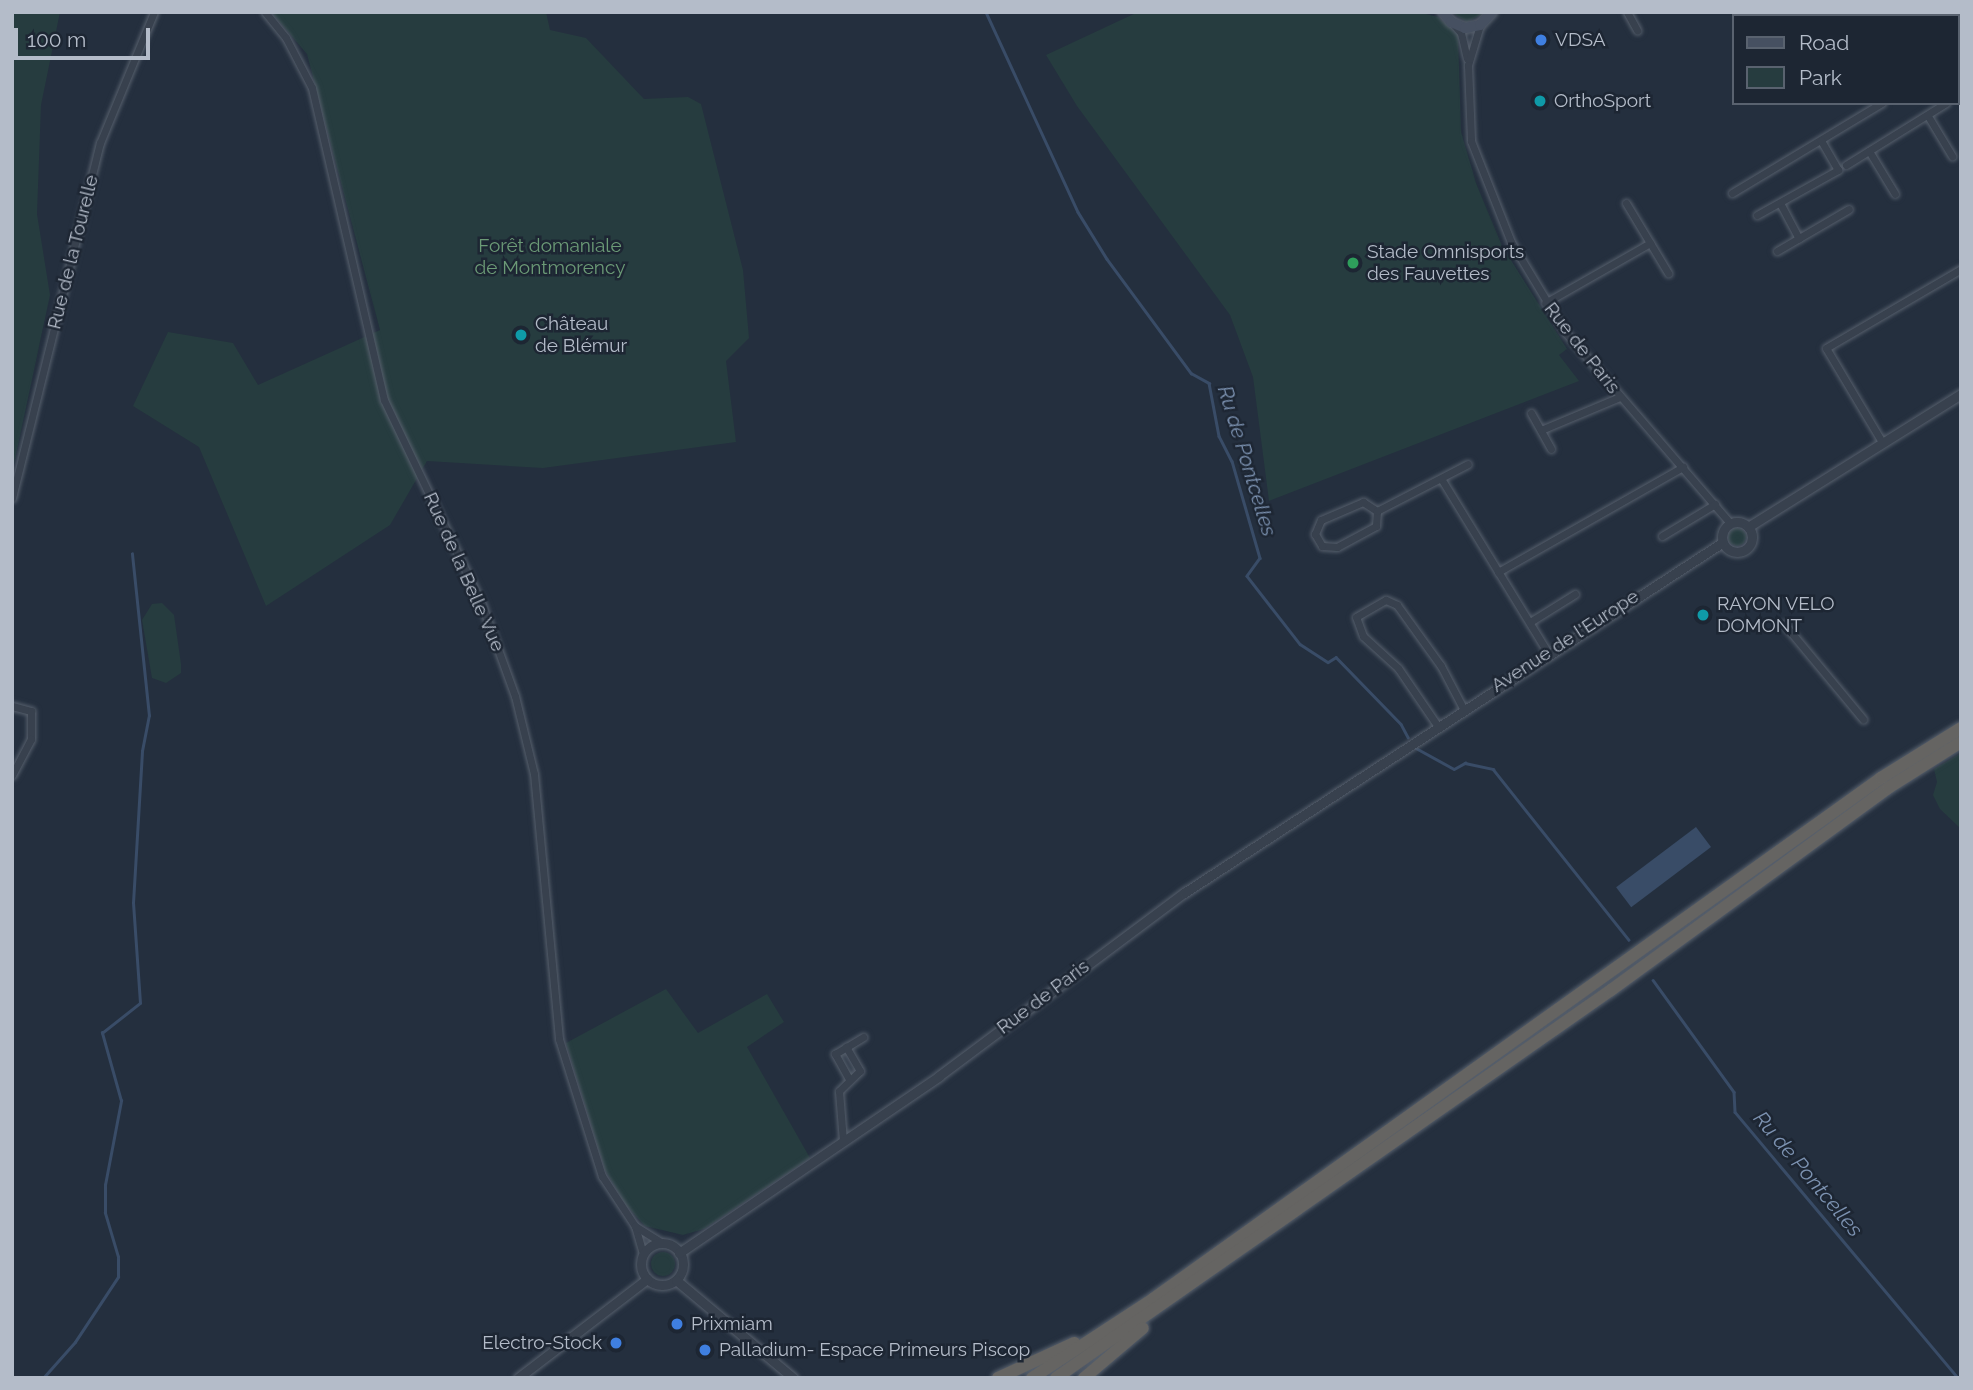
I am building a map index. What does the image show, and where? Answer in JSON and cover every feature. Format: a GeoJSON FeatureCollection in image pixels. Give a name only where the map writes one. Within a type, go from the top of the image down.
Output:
{"type":"FeatureCollection","features":[{"type":"Feature","properties":{"kind":"highway"},"geometry":{"type":"LineString","coordinates":[[1032,1378],[1153,1299],[1881,778],[1961,728]]}},
{"type":"Feature","properties":{"kind":"highway"},"geometry":{"type":"LineString","coordinates":[[1056,1378],[1216,1268],[1888,788],[1961,742]]}},
{"type":"Feature","properties":{"kind":"highway"},"geometry":{"type":"LineString","coordinates":[[1084,1378],[1216,1268]]}},
{"type":"Feature","properties":{"kind":"highway"},"geometry":{"type":"LineString","coordinates":[[998,1378],[1042,1361],[1153,1299]]}},
{"type":"Feature","properties":{"kind":"main road"},"geometry":{"type":"LineString","coordinates":[[1445,16],[1465,28],[1499,12]]}},
{"type":"Feature","properties":{"kind":"street","name":"Rue de la Tourelle"},"geometry":{"type":"LineString","coordinates":[[12,498],[100,143],[154,12]]}},
{"type":"Feature","properties":{"kind":"street","name":"Rue de la Belle Vue"},"geometry":{"type":"LineString","coordinates":[[265,12],[286,38],[312,88],[384,400],[482,604],[515,696],[534,774],[559,1039],[602,1176],[635,1226],[643,1254]]}},
{"type":"Feature","properties":{"kind":"street"},"geometry":{"type":"LineString","coordinates":[[1627,12],[1637,30]]}},
{"type":"Feature","properties":{"kind":"street","name":"Rue de Paris"},"geometry":{"type":"LineString","coordinates":[[1445,16],[1461,33],[1468,65],[1474,153],[1501,221],[1545,303],[1620,397],[1730,523]]}},
{"type":"Feature","properties":{"kind":"street","name":"Rue de Paris"},"geometry":{"type":"LineString","coordinates":[[1468,65],[1486,19]]}},
{"type":"Feature","properties":{"kind":"street"},"geometry":{"type":"LineString","coordinates":[[1846,165],[1943,105]]}},
{"type":"Feature","properties":{"kind":"street"},"geometry":{"type":"LineString","coordinates":[[1732,193],[1821,141],[1869,107]]}},
{"type":"Feature","properties":{"kind":"street"},"geometry":{"type":"LineString","coordinates":[[1928,116],[1952,156]]}},
{"type":"Feature","properties":{"kind":"street"},"geometry":{"type":"LineString","coordinates":[[1758,215],[1838,170],[1821,141]]}},
{"type":"Feature","properties":{"kind":"street"},"geometry":{"type":"LineString","coordinates":[[1869,151],[1895,194]]}},
{"type":"Feature","properties":{"kind":"street"},"geometry":{"type":"LineString","coordinates":[[1626,202],[1668,273]]}},
{"type":"Feature","properties":{"kind":"street"},"geometry":{"type":"LineString","coordinates":[[1780,202],[1799,238]]}},
{"type":"Feature","properties":{"kind":"street"},"geometry":{"type":"LineString","coordinates":[[1777,251],[1849,209]]}},
{"type":"Feature","properties":{"kind":"street"},"geometry":{"type":"LineString","coordinates":[[1545,303],[1650,243]]}},
{"type":"Feature","properties":{"kind":"street"},"geometry":{"type":"LineString","coordinates":[[1882,442],[1826,348],[1961,269]]}},
{"type":"Feature","properties":{"kind":"street"},"geometry":{"type":"LineString","coordinates":[[1748,527],[1751,540],[1743,550],[1729,549],[1723,542],[1724,530],[1730,523],[1748,527],[1961,394]]}},
{"type":"Feature","properties":{"kind":"street"},"geometry":{"type":"LineString","coordinates":[[1541,430],[1620,397]]}},
{"type":"Feature","properties":{"kind":"street"},"geometry":{"type":"LineString","coordinates":[[1531,413],[1551,449]]}},
{"type":"Feature","properties":{"kind":"street"},"geometry":{"type":"LineString","coordinates":[[1377,511],[1363,502],[1321,520],[1315,534],[1318,541],[1337,547],[1371,531],[1377,511],[1442,480],[1468,464]]}},
{"type":"Feature","properties":{"kind":"street"},"geometry":{"type":"LineString","coordinates":[[1498,572],[1683,467]]}},
{"type":"Feature","properties":{"kind":"street"},"geometry":{"type":"LineString","coordinates":[[1442,480],[1548,653]]}},
{"type":"Feature","properties":{"kind":"street"},"geometry":{"type":"LineString","coordinates":[[1662,536],[1715,504]]}},
{"type":"Feature","properties":{"kind":"street","name":"Avenue de l'Europe"},"geometry":{"type":"LineString","coordinates":[[1410,745],[1463,708],[1723,542]]}},
{"type":"Feature","properties":{"kind":"street"},"geometry":{"type":"LineString","coordinates":[[1530,622],[1575,594]]}},
{"type":"Feature","properties":{"kind":"street"},"geometry":{"type":"LineString","coordinates":[[1437,725],[1398,668],[1363,636],[1356,617],[1386,600],[1396,605],[1441,666],[1463,708]]}},
{"type":"Feature","properties":{"kind":"street"},"geometry":{"type":"LineString","coordinates":[[1784,624],[1863,719]]}},
{"type":"Feature","properties":{"kind":"street"},"geometry":{"type":"LineString","coordinates":[[12,706],[31,711],[31,740],[12,775]]}},
{"type":"Feature","properties":{"kind":"street","name":"Rue de Paris"},"geometry":{"type":"LineString","coordinates":[[680,1252],[939,1076],[1184,893],[1410,745]]}},
{"type":"Feature","properties":{"kind":"street"},"geometry":{"type":"LineString","coordinates":[[849,1079],[835,1054],[863,1037]]}},
{"type":"Feature","properties":{"kind":"street"},"geometry":{"type":"LineString","coordinates":[[843,1141],[839,1091],[860,1071],[846,1047]]}},
{"type":"Feature","properties":{"kind":"street","name":"Rue de la Belle Vue"},"geometry":{"type":"LineString","coordinates":[[635,1226],[662,1243]]}},
{"type":"Feature","properties":{"kind":"street"},"geometry":{"type":"LineString","coordinates":[[662,1243],[680,1252],[682,1270],[676,1280],[664,1285],[647,1279],[641,1267],[643,1254],[662,1243]]}},
{"type":"Feature","properties":{"kind":"street"},"geometry":{"type":"LineString","coordinates":[[518,1378],[647,1279]]}},
{"type":"Feature","properties":{"kind":"street"},"geometry":{"type":"LineString","coordinates":[[676,1280],[793,1378]]}},
{"type":"Feature","properties":{"kind":"green space"},"geometry":{"type":"Polygon","coordinates":[[[12,12],[60,12],[41,105],[37,214],[50,295],[12,473],[12,12]]]}},
{"type":"Feature","properties":{"kind":"green space","name":"Forêt domaniale de Montmorency"},"geometry":{"type":"Polygon","coordinates":[[[271,12],[546,12],[550,30],[586,38],[644,99],[688,97],[701,104],[743,270],[749,338],[726,361],[736,442],[543,468],[427,461],[390,525],[266,606],[199,447],[133,406],[168,332],[233,343],[258,385],[380,330],[307,54],[271,12]]]}},
{"type":"Feature","properties":{"kind":"green space","name":"Stade Omnisports des Fauvettes"},"geometry":{"type":"Polygon","coordinates":[[[1138,12],[1418,12],[1438,17],[1458,35],[1461,132],[1476,183],[1502,246],[1567,349],[1559,355],[1579,381],[1269,501],[1253,377],[1230,315],[1077,106],[1046,55],[1138,12]]]}},
{"type":"Feature","properties":{"kind":"green space"},"geometry":{"type":"Polygon","coordinates":[[[1451,12],[1486,12],[1467,22],[1451,12]]]}},
{"type":"Feature","properties":{"kind":"green space"},"geometry":{"type":"Polygon","coordinates":[[[1737,528],[1743,531],[1746,537],[1743,543],[1737,546],[1731,543],[1728,537],[1731,531],[1737,528]]]}},
{"type":"Feature","properties":{"kind":"green space"},"geometry":{"type":"Polygon","coordinates":[[[162,603],[174,615],[181,664],[181,673],[166,683],[152,678],[142,620],[152,604],[162,603]]]}},
{"type":"Feature","properties":{"kind":"green space"},"geometry":{"type":"Polygon","coordinates":[[[1961,753],[1961,829],[1940,809],[1933,795],[1937,782],[1934,769],[1961,753]]]}},
{"type":"Feature","properties":{"kind":"green space"},"geometry":{"type":"Polygon","coordinates":[[[666,989],[698,1033],[767,994],[784,1022],[747,1047],[810,1158],[704,1229],[683,1235],[645,1226],[625,1204],[605,1170],[566,1043],[666,989]]]}},
{"type":"Feature","properties":{"kind":"green space"},"geometry":{"type":"Polygon","coordinates":[[[663,1252],[674,1259],[675,1264],[668,1275],[663,1276],[652,1269],[651,1264],[658,1253],[663,1252]]]}},
{"type":"Feature","properties":{"kind":"water"},"geometry":{"type":"Polygon","coordinates":[[[1696,827],[1711,847],[1631,907],[1616,887],[1696,827]]]}},
{"type":"Feature","properties":{"kind":"waterway","name":"Ru de Pontcelles"},"geometry":{"type":"LineString","coordinates":[[986,12],[1078,212],[1107,259],[1191,373],[1209,383],[1219,436],[1232,461],[1260,558],[1247,576],[1300,644],[1328,662],[1336,657],[1401,724],[1408,737]]}},
{"type":"Feature","properties":{"kind":"waterway"},"geometry":{"type":"LineString","coordinates":[[43,1378],[75,1342],[118,1277],[118,1257],[105,1213],[105,1185],[121,1101],[102,1033],[140,1003],[133,903],[142,751],[149,716],[132,554]]}},
{"type":"Feature","properties":{"kind":"waterway","name":"Ru de Pontcelles"},"geometry":{"type":"LineString","coordinates":[[1416,748],[1454,769],[1465,763],[1493,769],[1629,940]]}},
{"type":"Feature","properties":{"kind":"waterway","name":"Ru de Pontcelles"},"geometry":{"type":"LineString","coordinates":[[1653,980],[1734,1092],[1735,1112],[1958,1378]]}},
{"type":"Feature","properties":{"kind":"place","name":"VDSA"},"geometry":{"type":"Point","coordinates":[1541,40]}},
{"type":"Feature","properties":{"kind":"place","name":"OrthoSport"},"geometry":{"type":"Point","coordinates":[1540,101]}},
{"type":"Feature","properties":{"kind":"place","name":"Stade Omnisports des Fauvettes"},"geometry":{"type":"Point","coordinates":[1353,263]}},
{"type":"Feature","properties":{"kind":"place","name":"Château de Blémur"},"geometry":{"type":"Point","coordinates":[521,335]}},
{"type":"Feature","properties":{"kind":"place","name":"RAYON VELO DOMONT"},"geometry":{"type":"Point","coordinates":[1703,615]}},
{"type":"Feature","properties":{"kind":"place","name":"Prixmiam"},"geometry":{"type":"Point","coordinates":[677,1324]}},
{"type":"Feature","properties":{"kind":"place","name":"Electro-Stock"},"geometry":{"type":"Point","coordinates":[616,1343]}},
{"type":"Feature","properties":{"kind":"place","name":"Palladium- Espace Primeurs Piscop"},"geometry":{"type":"Point","coordinates":[705,1350]}}]}
